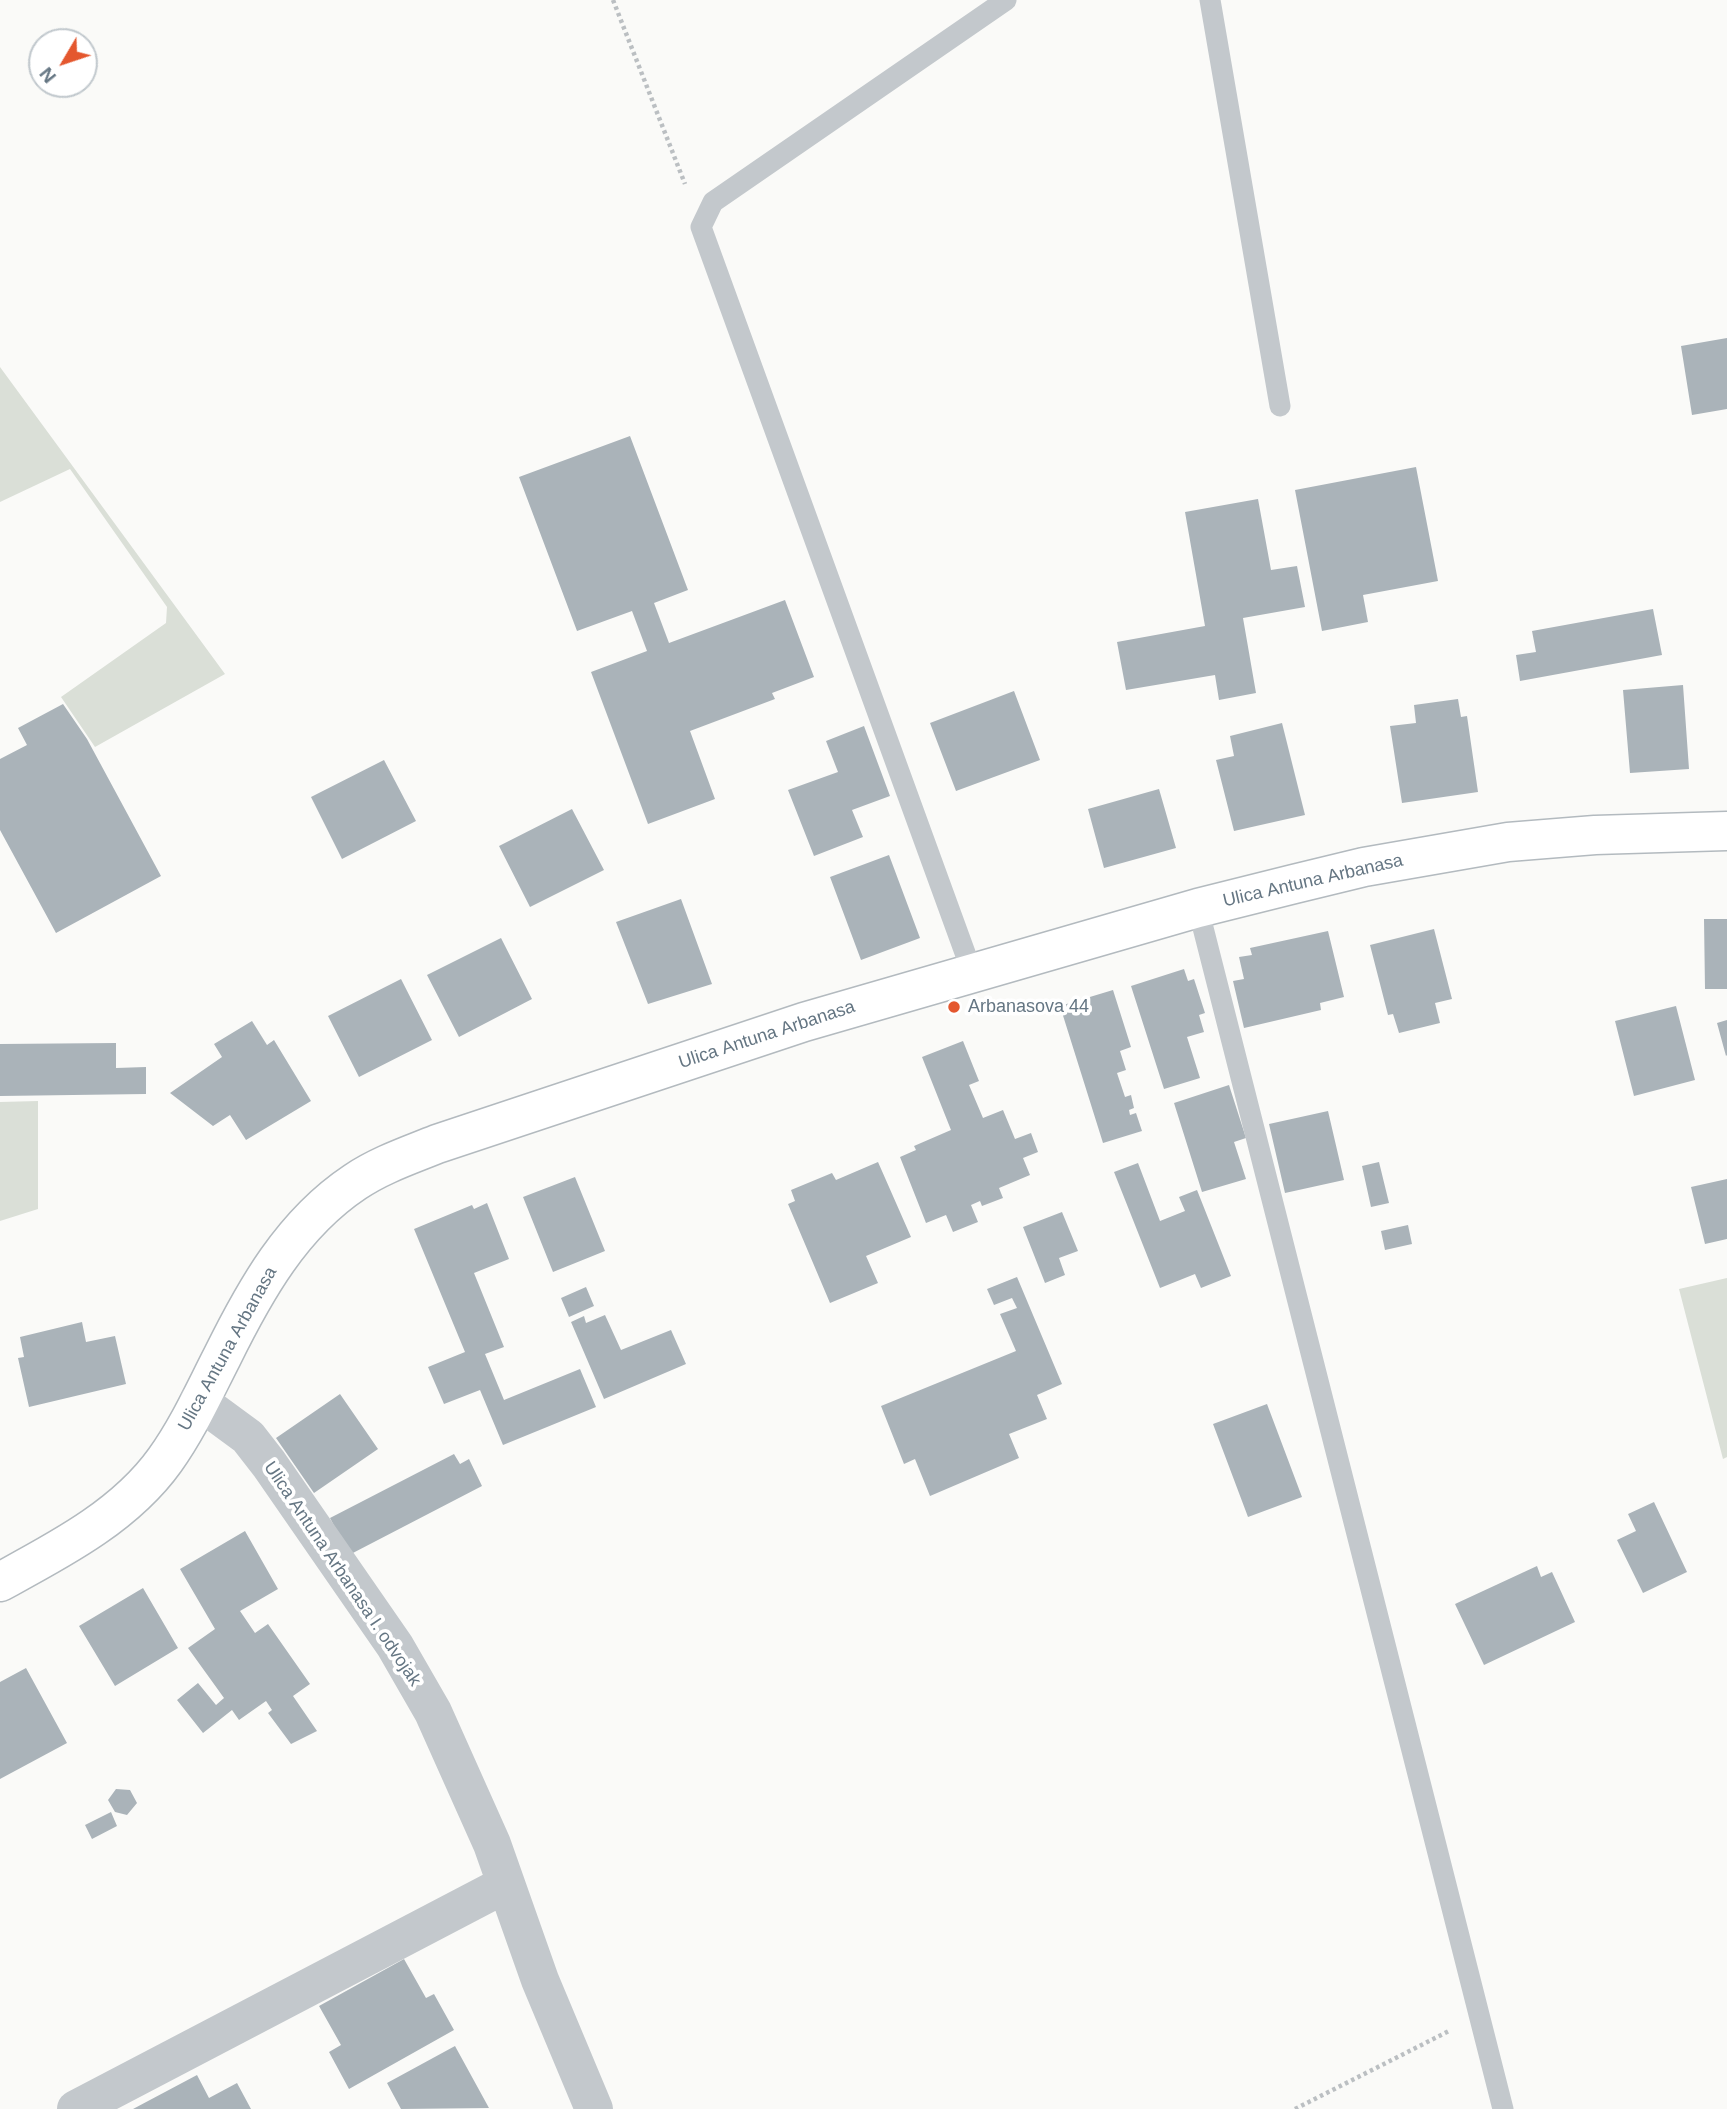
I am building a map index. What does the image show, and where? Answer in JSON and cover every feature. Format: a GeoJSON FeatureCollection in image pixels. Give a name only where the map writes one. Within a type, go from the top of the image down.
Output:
{"type":"FeatureCollection","features":[{"type":"Feature","properties":{"kind":"main road","name":"Ulica Antuna Arbanasa"},"geometry":{"type":"LineString","coordinates":[[0,1582],[76,1539],[129,1499],[165,1460],[242,1317],[300,1229],[318,1210],[375,1171],[438,1144],[765,1035],[972,972],[1198,908],[1364,867],[1508,842],[1595,835],[1727,831]]}},
{"type":"Feature","properties":{"kind":"street","name":"Ulica Antuna Arbanasa I. odvojak"},"geometry":{"type":"LineString","coordinates":[[199,1401],[248,1437],[306,1514],[395,1646],[433,1712],[457,1762],[506,1884],[540,1979],[594,2109]]}},
{"type":"Feature","properties":{"kind":"street"},"geometry":{"type":"LineString","coordinates":[[76,2109],[506,1884]]}},
{"type":"Feature","properties":{"kind":"lane"},"geometry":{"type":"LineString","coordinates":[[972,972],[701,227],[713,202],[1006,0]]}},
{"type":"Feature","properties":{"kind":"lane"},"geometry":{"type":"LineString","coordinates":[[1210,0],[1280,406]]}},
{"type":"Feature","properties":{"kind":"lane"},"geometry":{"type":"LineString","coordinates":[[1198,908],[1503,2109]]}},
{"type":"Feature","properties":{"kind":"path"},"geometry":{"type":"LineString","coordinates":[[613,0],[701,227]]}},
{"type":"Feature","properties":{"kind":"path"},"geometry":{"type":"LineString","coordinates":[[1296,2109],[1480,2015]]}},
{"type":"Feature","properties":{"kind":"shaded area"},"geometry":{"type":"Polygon","coordinates":[[[0,367],[225,674],[95,747],[61,697],[166,623],[167,607],[70,469],[0,502],[0,367]]]}},
{"type":"Feature","properties":{"kind":"shaded area"},"geometry":{"type":"Polygon","coordinates":[[[38,1101],[38,1209],[0,1221],[0,1102],[38,1101]]]}},
{"type":"Feature","properties":{"kind":"shaded area"},"geometry":{"type":"Polygon","coordinates":[[[1727,1278],[1727,1457],[1723,1459],[1679,1289],[1727,1278]]]}},
{"type":"Feature","properties":{"kind":"building"},"geometry":{"type":"Polygon","coordinates":[[[1727,338],[1727,409],[1692,415],[1681,346],[1727,338]]]}},
{"type":"Feature","properties":{"kind":"building"},"geometry":{"type":"Polygon","coordinates":[[[630,436],[688,590],[654,603],[669,643],[785,600],[814,677],[772,693],[775,699],[690,731],[715,799],[648,824],[591,672],[647,651],[632,611],[577,631],[519,477],[630,436]]]}},
{"type":"Feature","properties":{"kind":"building"},"geometry":{"type":"Polygon","coordinates":[[[1416,467],[1438,581],[1363,595],[1368,622],[1322,631],[1295,490],[1416,467]]]}},
{"type":"Feature","properties":{"kind":"building"},"geometry":{"type":"Polygon","coordinates":[[[1258,499],[1271,570],[1297,566],[1305,607],[1243,618],[1256,693],[1219,700],[1215,675],[1126,690],[1117,642],[1205,626],[1185,512],[1258,499]]]}},
{"type":"Feature","properties":{"kind":"building"},"geometry":{"type":"Polygon","coordinates":[[[1653,609],[1662,655],[1520,681],[1516,655],[1536,652],[1532,631],[1653,609]]]}},
{"type":"Feature","properties":{"kind":"building"},"geometry":{"type":"Polygon","coordinates":[[[1683,685],[1689,769],[1630,773],[1623,690],[1683,685]]]}},
{"type":"Feature","properties":{"kind":"building"},"geometry":{"type":"Polygon","coordinates":[[[1014,691],[1040,760],[956,791],[930,723],[1014,691]]]}},
{"type":"Feature","properties":{"kind":"building"},"geometry":{"type":"Polygon","coordinates":[[[1458,699],[1461,717],[1467,716],[1478,792],[1402,803],[1390,726],[1416,723],[1414,705],[1458,699]]]}},
{"type":"Feature","properties":{"kind":"building"},"geometry":{"type":"Polygon","coordinates":[[[63,704],[87,739],[161,876],[56,933],[0,830],[0,759],[27,745],[18,728],[63,704]]]}},
{"type":"Feature","properties":{"kind":"building"},"geometry":{"type":"Polygon","coordinates":[[[1282,723],[1305,815],[1234,831],[1216,760],[1234,756],[1230,736],[1282,723]]]}},
{"type":"Feature","properties":{"kind":"building"},"geometry":{"type":"Polygon","coordinates":[[[864,726],[890,796],[852,810],[863,837],[814,856],[788,790],[838,772],[826,741],[864,726]]]}},
{"type":"Feature","properties":{"kind":"building"},"geometry":{"type":"Polygon","coordinates":[[[384,760],[416,821],[342,859],[311,797],[384,760]]]}},
{"type":"Feature","properties":{"kind":"building"},"geometry":{"type":"Polygon","coordinates":[[[1159,789],[1176,848],[1104,868],[1088,809],[1159,789]]]}},
{"type":"Feature","properties":{"kind":"building"},"geometry":{"type":"Polygon","coordinates":[[[572,809],[604,870],[530,907],[499,846],[572,809]]]}},
{"type":"Feature","properties":{"kind":"building"},"geometry":{"type":"Polygon","coordinates":[[[889,855],[920,938],[861,960],[830,877],[889,855]]]}},
{"type":"Feature","properties":{"kind":"building"},"geometry":{"type":"Polygon","coordinates":[[[681,899],[712,984],[648,1004],[616,922],[681,899]]]}},
{"type":"Feature","properties":{"kind":"building"},"geometry":{"type":"Polygon","coordinates":[[[1704,919],[1727,919],[1727,989],[1705,989],[1704,919]]]}},
{"type":"Feature","properties":{"kind":"building"},"geometry":{"type":"Polygon","coordinates":[[[1434,929],[1452,999],[1435,1003],[1440,1023],[1399,1033],[1393,1014],[1388,1015],[1370,945],[1434,929]]]}},
{"type":"Feature","properties":{"kind":"building"},"geometry":{"type":"Polygon","coordinates":[[[1328,931],[1344,997],[1320,1003],[1321,1010],[1244,1028],[1233,981],[1244,979],[1239,957],[1252,955],[1250,948],[1328,931]]]}},
{"type":"Feature","properties":{"kind":"building"},"geometry":{"type":"Polygon","coordinates":[[[501,938],[532,999],[459,1037],[427,975],[501,938]]]}},
{"type":"Feature","properties":{"kind":"building"},"geometry":{"type":"Polygon","coordinates":[[[1184,969],[1188,981],[1194,979],[1205,1013],[1199,1015],[1204,1032],[1187,1037],[1200,1078],[1164,1089],[1131,986],[1184,969]]]}},
{"type":"Feature","properties":{"kind":"building"},"geometry":{"type":"Polygon","coordinates":[[[401,979],[432,1040],[359,1077],[328,1016],[401,979]]]}},
{"type":"Feature","properties":{"kind":"building"},"geometry":{"type":"Polygon","coordinates":[[[1113,990],[1131,1047],[1120,1051],[1126,1070],[1117,1073],[1125,1097],[1131,1095],[1134,1108],[1129,1110],[1130,1115],[1136,1113],[1142,1131],[1103,1143],[1060,1006],[1113,990]]]}},
{"type":"Feature","properties":{"kind":"building"},"geometry":{"type":"Polygon","coordinates":[[[1676,1006],[1695,1080],[1634,1096],[1615,1021],[1676,1006]]]}},
{"type":"Feature","properties":{"kind":"building"},"geometry":{"type":"Polygon","coordinates":[[[1727,1020],[1727,1055],[1726,1056],[1717,1023],[1727,1020]]]}},
{"type":"Feature","properties":{"kind":"building"},"geometry":{"type":"Polygon","coordinates":[[[252,1021],[267,1045],[274,1040],[311,1101],[246,1140],[230,1115],[213,1126],[170,1093],[222,1057],[214,1044],[252,1021]]]}},
{"type":"Feature","properties":{"kind":"building"},"geometry":{"type":"Polygon","coordinates":[[[963,1041],[979,1081],[969,1085],[983,1118],[1003,1110],[1015,1139],[1031,1133],[1038,1152],[1023,1158],[1030,1175],[999,1188],[1003,1198],[982,1206],[980,1201],[971,1205],[978,1222],[953,1232],[946,1215],[926,1223],[900,1157],[916,1150],[914,1146],[951,1130],[922,1057],[963,1041]]]}},
{"type":"Feature","properties":{"kind":"building"},"geometry":{"type":"Polygon","coordinates":[[[116,1043],[116,1068],[146,1067],[146,1094],[0,1096],[0,1044],[116,1043]]]}},
{"type":"Feature","properties":{"kind":"building"},"geometry":{"type":"Polygon","coordinates":[[[1229,1085],[1246,1138],[1234,1142],[1246,1179],[1202,1192],[1174,1103],[1229,1085]]]}},
{"type":"Feature","properties":{"kind":"building"},"geometry":{"type":"Polygon","coordinates":[[[1328,1111],[1344,1180],[1285,1193],[1269,1124],[1328,1111]]]}},
{"type":"Feature","properties":{"kind":"building"},"geometry":{"type":"Polygon","coordinates":[[[878,1162],[911,1237],[866,1256],[878,1283],[830,1303],[788,1204],[795,1201],[791,1190],[832,1173],[836,1180],[878,1162]]]}},
{"type":"Feature","properties":{"kind":"building"},"geometry":{"type":"Polygon","coordinates":[[[1379,1162],[1389,1203],[1371,1207],[1362,1166],[1379,1162]]]}},
{"type":"Feature","properties":{"kind":"building"},"geometry":{"type":"Polygon","coordinates":[[[1138,1163],[1160,1221],[1185,1211],[1179,1197],[1197,1190],[1231,1276],[1201,1288],[1195,1274],[1160,1288],[1114,1172],[1138,1163]]]}},
{"type":"Feature","properties":{"kind":"building"},"geometry":{"type":"Polygon","coordinates":[[[575,1177],[605,1251],[553,1272],[523,1197],[575,1177]]]}},
{"type":"Feature","properties":{"kind":"building"},"geometry":{"type":"Polygon","coordinates":[[[1727,1179],[1727,1239],[1705,1244],[1691,1187],[1727,1179]]]}},
{"type":"Feature","properties":{"kind":"building"},"geometry":{"type":"Polygon","coordinates":[[[487,1203],[509,1259],[474,1273],[504,1347],[485,1354],[504,1400],[580,1369],[596,1407],[503,1445],[480,1390],[444,1404],[428,1367],[465,1352],[414,1229],[472,1205],[474,1209],[487,1203]]]}},
{"type":"Feature","properties":{"kind":"building"},"geometry":{"type":"Polygon","coordinates":[[[1062,1212],[1078,1251],[1059,1258],[1065,1275],[1045,1283],[1023,1227],[1062,1212]]]}},
{"type":"Feature","properties":{"kind":"building"},"geometry":{"type":"Polygon","coordinates":[[[1408,1225],[1412,1244],[1385,1250],[1381,1231],[1408,1225]]]}},
{"type":"Feature","properties":{"kind":"building"},"geometry":{"type":"Polygon","coordinates":[[[1017,1277],[1062,1384],[1037,1395],[1047,1419],[1009,1434],[1019,1458],[930,1496],[915,1459],[904,1464],[881,1406],[1016,1351],[1000,1314],[1017,1308],[1012,1298],[994,1305],[987,1289],[1017,1277]]]}},
{"type":"Feature","properties":{"kind":"building"},"geometry":{"type":"Polygon","coordinates":[[[586,1287],[594,1306],[569,1317],[561,1298],[586,1287]]]}},
{"type":"Feature","properties":{"kind":"building"},"geometry":{"type":"Polygon","coordinates":[[[605,1315],[621,1350],[671,1330],[686,1364],[604,1399],[571,1322],[584,1316],[586,1323],[605,1315]]]}},
{"type":"Feature","properties":{"kind":"building"},"geometry":{"type":"Polygon","coordinates":[[[82,1322],[86,1342],[115,1336],[126,1384],[29,1407],[18,1358],[24,1357],[20,1337],[82,1322]]]}},
{"type":"Feature","properties":{"kind":"building"},"geometry":{"type":"Polygon","coordinates":[[[340,1394],[378,1449],[314,1493],[276,1438],[340,1394]]]}},
{"type":"Feature","properties":{"kind":"building"},"geometry":{"type":"Polygon","coordinates":[[[1267,1404],[1302,1497],[1248,1517],[1213,1424],[1267,1404]]]}},
{"type":"Feature","properties":{"kind":"building"},"geometry":{"type":"Polygon","coordinates":[[[454,1454],[460,1464],[469,1459],[482,1486],[349,1555],[330,1518],[454,1454]]]}},
{"type":"Feature","properties":{"kind":"building"},"geometry":{"type":"Polygon","coordinates":[[[1654,1502],[1687,1572],[1643,1593],[1617,1540],[1636,1531],[1628,1514],[1654,1502]]]}},
{"type":"Feature","properties":{"kind":"building"},"geometry":{"type":"Polygon","coordinates":[[[245,1531],[278,1589],[240,1611],[255,1633],[268,1624],[310,1684],[293,1696],[317,1731],[291,1744],[268,1713],[272,1710],[266,1701],[239,1720],[232,1710],[203,1733],[177,1700],[198,1683],[216,1705],[224,1698],[188,1648],[215,1629],[180,1569],[245,1531]]]}},
{"type":"Feature","properties":{"kind":"building"},"geometry":{"type":"Polygon","coordinates":[[[1537,1566],[1541,1577],[1552,1572],[1575,1622],[1484,1665],[1455,1604],[1537,1566]]]}},
{"type":"Feature","properties":{"kind":"building"},"geometry":{"type":"Polygon","coordinates":[[[143,1588],[178,1648],[115,1686],[79,1626],[143,1588]]]}},
{"type":"Feature","properties":{"kind":"building"},"geometry":{"type":"Polygon","coordinates":[[[26,1668],[67,1743],[0,1779],[0,1682],[26,1668]]]}},
{"type":"Feature","properties":{"kind":"building"},"geometry":{"type":"Polygon","coordinates":[[[116,1789],[130,1790],[137,1803],[127,1815],[115,1812],[108,1800],[116,1789]]]}},
{"type":"Feature","properties":{"kind":"building"},"geometry":{"type":"Polygon","coordinates":[[[111,1812],[117,1826],[92,1839],[85,1825],[111,1812]]]}},
{"type":"Feature","properties":{"kind":"building"},"geometry":{"type":"Polygon","coordinates":[[[404,1959],[426,1998],[434,1994],[454,2030],[349,2089],[329,2052],[341,2045],[319,2006],[404,1959]]]}},
{"type":"Feature","properties":{"kind":"building"},"geometry":{"type":"Polygon","coordinates":[[[455,2046],[489,2108],[401,2109],[387,2083],[455,2046]]]}},
{"type":"Feature","properties":{"kind":"building"},"geometry":{"type":"Polygon","coordinates":[[[197,2075],[209,2098],[237,2083],[251,2109],[133,2109],[197,2075]]]}},
{"type":"Feature","properties":{"kind":"place","name":"Arbanasova 44"},"geometry":{"type":"Point","coordinates":[954,1007]}}]}
